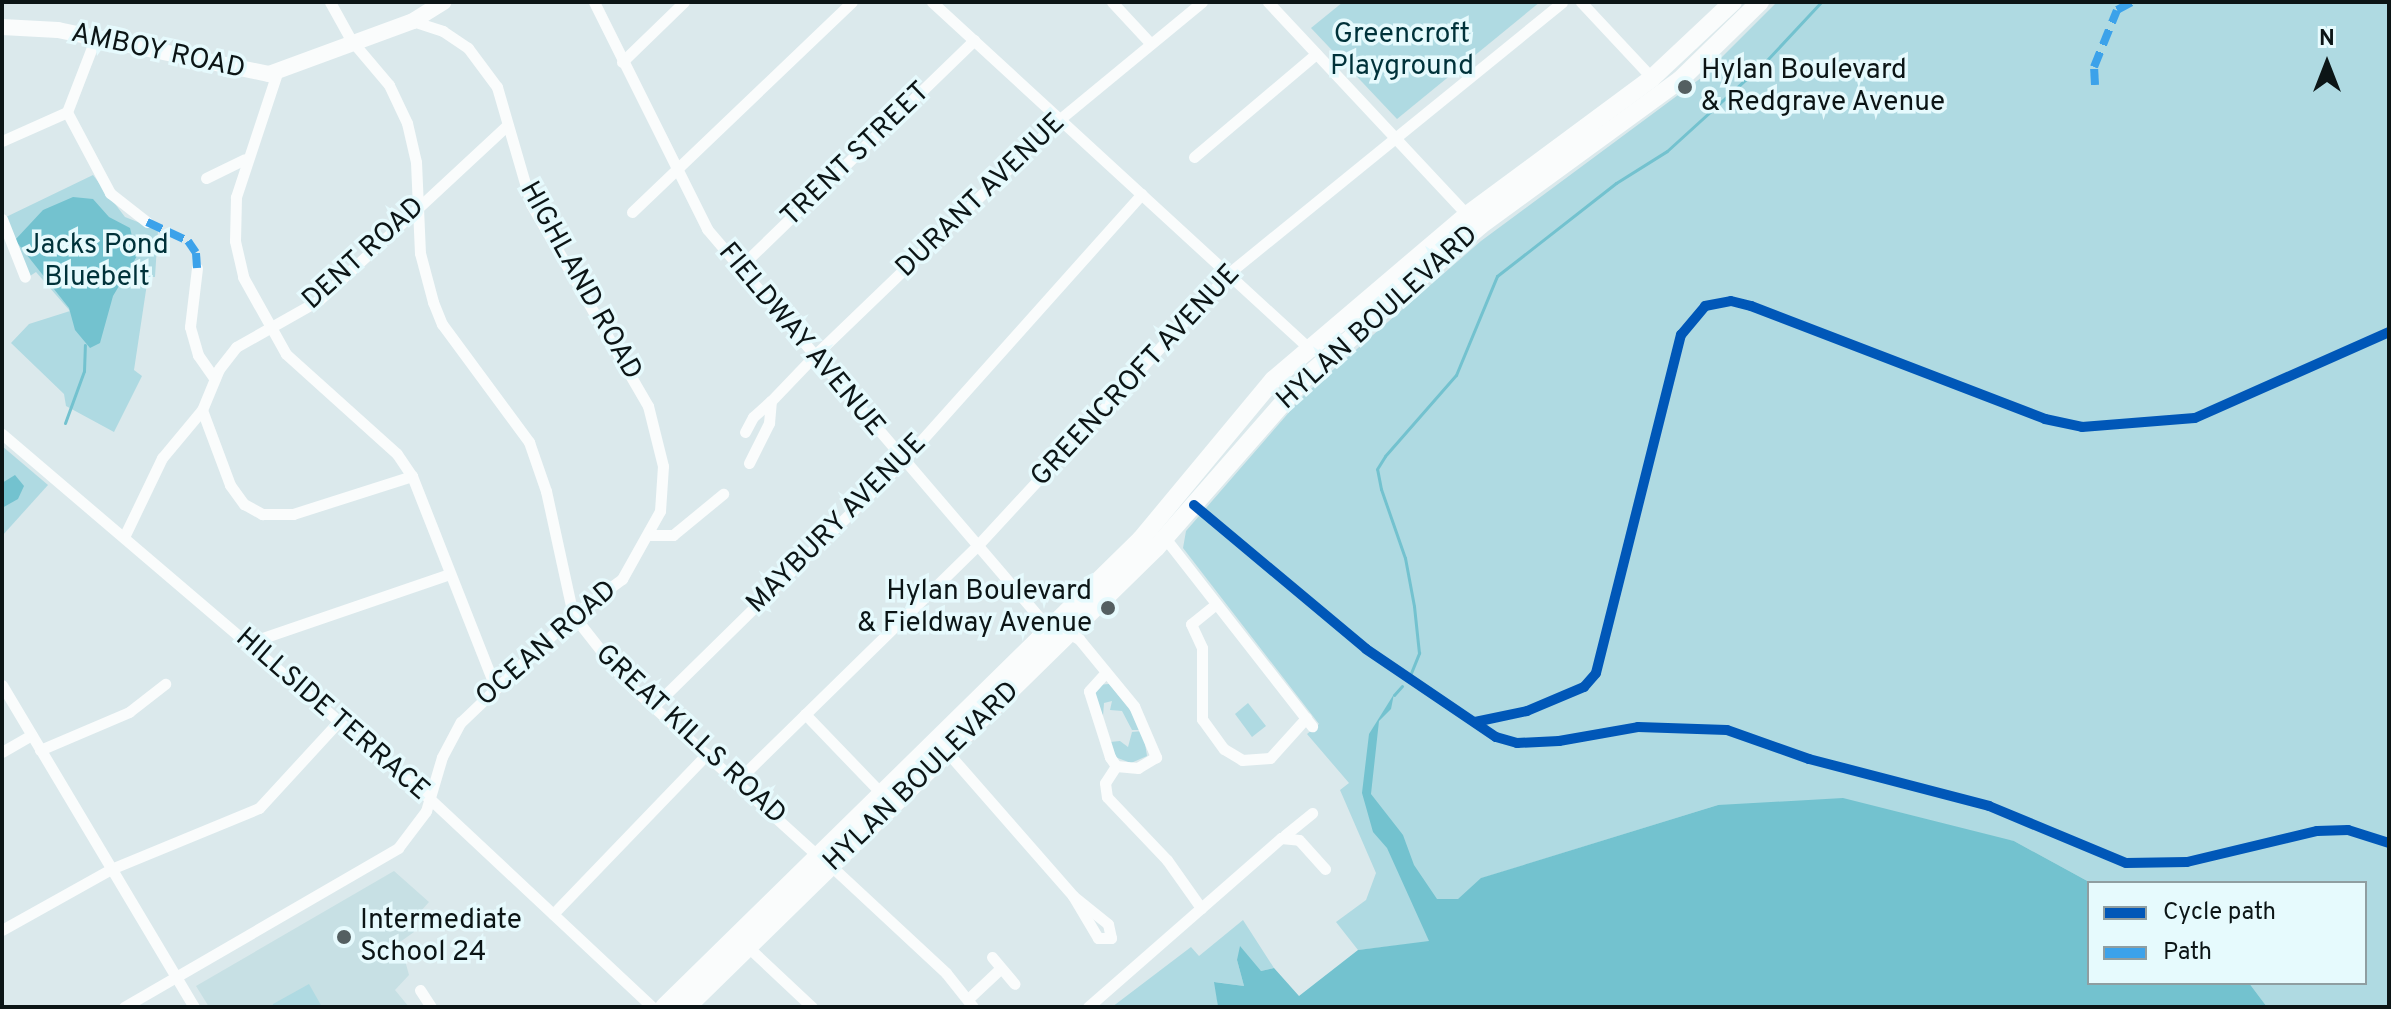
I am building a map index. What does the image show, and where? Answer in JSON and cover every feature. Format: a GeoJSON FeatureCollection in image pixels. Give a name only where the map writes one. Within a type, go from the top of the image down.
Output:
{"type":"FeatureCollection","features":[{"type":"Feature","properties":{"kind":"main road","name":"AMBOY ROAD"},"geometry":{"type":"LineString","coordinates":[[2,27],[96,37],[251,73],[277,73],[351,40],[413,21],[443,2]]}},
{"type":"Feature","properties":{"kind":"main road","name":"HYLAN BOULEVARD"},"geometry":{"type":"LineString","coordinates":[[687,1007],[748,947],[882,794],[1152,528],[1273,380],[1467,215],[1652,78],[1733,2]]}},
{"type":"Feature","properties":{"kind":"main road","name":"HYLAN BOULEVARD"},"geometry":{"type":"LineString","coordinates":[[664,1007],[948,753],[1165,538],[1283,401],[1324,362],[1481,225],[1688,74],[1760,2]]}},
{"type":"Feature","properties":{"kind":"street","name":"GREAT KILLS ROAD"},"geometry":{"type":"LineString","coordinates":[[330,2],[351,40],[380,71],[407,123],[416,162],[416,208],[425,276],[442,324],[529,442],[541,473],[573,615],[604,660],[824,861],[970,1003]]}},
{"type":"Feature","properties":{"kind":"street","name":"FIELDWAY AVENUE"},"geometry":{"type":"LineString","coordinates":[[594,2],[675,172],[707,229],[977,546],[1051,625],[1069,634]]}},
{"type":"Feature","properties":{"kind":"street"},"geometry":{"type":"LineString","coordinates":[[622,62],[684,2]]}},
{"type":"Feature","properties":{"kind":"street"},"geometry":{"type":"LineString","coordinates":[[632,212],[852,2]]}},
{"type":"Feature","properties":{"kind":"street"},"geometry":{"type":"LineString","coordinates":[[932,2],[1324,362]]}},
{"type":"Feature","properties":{"kind":"street"},"geometry":{"type":"LineString","coordinates":[[1112,2],[1151,44]]}},
{"type":"Feature","properties":{"kind":"street","name":"DURANT AVENUE"},"geometry":{"type":"LineString","coordinates":[[745,432],[753,417],[814,356],[1060,119],[1202,2]]}},
{"type":"Feature","properties":{"kind":"street"},"geometry":{"type":"LineString","coordinates":[[1268,2],[1467,215]]}},
{"type":"Feature","properties":{"kind":"street","name":"GREENCROFT AVENUE"},"geometry":{"type":"LineString","coordinates":[[737,781],[977,546],[1229,273],[1562,2]]}},
{"type":"Feature","properties":{"kind":"street"},"geometry":{"type":"LineString","coordinates":[[1581,2],[1652,78]]}},
{"type":"Feature","properties":{"kind":"street","name":"HIGHLAND ROAD"},"geometry":{"type":"LineString","coordinates":[[413,21],[443,31],[480,59],[497,87],[531,204],[639,384],[655,423],[664,486],[649,535]]}},
{"type":"Feature","properties":{"kind":"street"},"geometry":{"type":"LineString","coordinates":[[2,141],[67,112],[96,37]]}},
{"type":"Feature","properties":{"kind":"street","name":"TRENT STREET"},"geometry":{"type":"LineString","coordinates":[[738,269],[974,40]]}},
{"type":"Feature","properties":{"kind":"street"},"geometry":{"type":"LineString","coordinates":[[1194,157],[1316,54]]}},
{"type":"Feature","properties":{"kind":"street"},"geometry":{"type":"LineString","coordinates":[[277,73],[245,159],[236,197],[235,241],[249,293],[286,354],[397,454],[412,476],[425,499],[449,574],[495,687]]}},
{"type":"Feature","properties":{"kind":"street"},"geometry":{"type":"LineString","coordinates":[[67,112],[110,193],[147,222]]}},
{"type":"Feature","properties":{"kind":"street","name":"DENT ROAD"},"geometry":{"type":"LineString","coordinates":[[124,537],[162,458],[202,410],[215,379],[236,347],[319,300],[506,126]]}},
{"type":"Feature","properties":{"kind":"street"},"geometry":{"type":"LineString","coordinates":[[206,178],[245,159]]}},
{"type":"Feature","properties":{"kind":"street","name":"MAYBURY AVENUE"},"geometry":{"type":"LineString","coordinates":[[654,706],[903,461],[1142,194]]}},
{"type":"Feature","properties":{"kind":"street"},"geometry":{"type":"LineString","coordinates":[[2,219],[25,277]]}},
{"type":"Feature","properties":{"kind":"street"},"geometry":{"type":"LineString","coordinates":[[197,268],[190,327],[198,355],[215,379]]}},
{"type":"Feature","properties":{"kind":"street","name":"DURANT AVENUE"},"geometry":{"type":"LineString","coordinates":[[749,463],[769,423],[771,401]]}},
{"type":"Feature","properties":{"kind":"street"},"geometry":{"type":"LineString","coordinates":[[202,410],[230,485],[244,504],[262,514],[293,514],[412,476]]}},
{"type":"Feature","properties":{"kind":"street","name":"HILLSIDE TERRACE"},"geometry":{"type":"LineString","coordinates":[[2,434],[430,799],[652,1007]]}},
{"type":"Feature","properties":{"kind":"street"},"geometry":{"type":"LineString","coordinates":[[649,535],[673,535],[723,494]]}},
{"type":"Feature","properties":{"kind":"street","name":"OCEAN ROAD"},"geometry":{"type":"LineString","coordinates":[[430,799],[451,738],[495,687],[573,615],[622,579],[649,535]]}},
{"type":"Feature","properties":{"kind":"street"},"geometry":{"type":"LineString","coordinates":[[1165,538],[1309,722],[1270,758],[1242,760],[1224,749],[1202,719],[1202,648],[1191,624],[1216,604]]}},
{"type":"Feature","properties":{"kind":"street"},"geometry":{"type":"LineString","coordinates":[[248,643],[449,574]]}},
{"type":"Feature","properties":{"kind":"street"},"geometry":{"type":"LineString","coordinates":[[1069,634],[1140,716],[1156,757],[1138,768],[1116,766]]}},
{"type":"Feature","properties":{"kind":"street"},"geometry":{"type":"LineString","coordinates":[[1105,673],[1089,691],[1116,766]]}},
{"type":"Feature","properties":{"kind":"street"},"geometry":{"type":"LineString","coordinates":[[40,750],[129,712],[165,684]]}},
{"type":"Feature","properties":{"kind":"street"},"geometry":{"type":"LineString","coordinates":[[2,685],[194,1007]]}},
{"type":"Feature","properties":{"kind":"street"},"geometry":{"type":"LineString","coordinates":[[805,714],[882,794]]}},
{"type":"Feature","properties":{"kind":"street"},"geometry":{"type":"LineString","coordinates":[[2,930],[111,869],[259,808],[339,721]]}},
{"type":"Feature","properties":{"kind":"street"},"geometry":{"type":"LineString","coordinates":[[2,752],[31,735]]}},
{"type":"Feature","properties":{"kind":"street"},"geometry":{"type":"LineString","coordinates":[[948,753],[1073,896]]}},
{"type":"Feature","properties":{"kind":"street"},"geometry":{"type":"LineString","coordinates":[[553,914],[707,754]]}},
{"type":"Feature","properties":{"kind":"street"},"geometry":{"type":"LineString","coordinates":[[1116,766],[1105,783],[1107,797],[1167,860],[1201,908]]}},
{"type":"Feature","properties":{"kind":"street"},"geometry":{"type":"LineString","coordinates":[[124,1007],[391,853],[419,825],[430,799]]}},
{"type":"Feature","properties":{"kind":"street"},"geometry":{"type":"LineString","coordinates":[[1088,1007],[1312,813]]}},
{"type":"Feature","properties":{"kind":"street"},"geometry":{"type":"LineString","coordinates":[[1280,838],[1299,840],[1325,869]]}},
{"type":"Feature","properties":{"kind":"street"},"geometry":{"type":"LineString","coordinates":[[748,947],[812,1007]]}},
{"type":"Feature","properties":{"kind":"street"},"geometry":{"type":"LineString","coordinates":[[992,957],[1015,984]]}},
{"type":"Feature","properties":{"kind":"street"},"geometry":{"type":"LineString","coordinates":[[970,1003],[1000,969]]}},
{"type":"Feature","properties":{"kind":"street"},"geometry":{"type":"LineString","coordinates":[[420,990],[431,1007]]}},
{"type":"Feature","properties":{"kind":"shaded area","name":"Intermediate School 24"},"geometry":{"type":"Polygon","coordinates":[[[394,871],[429,902],[413,920],[414,932],[400,942],[409,975],[395,990],[409,1007],[209,1007],[196,986],[394,871]]]}},
{"type":"Feature","properties":{"kind":"green space","name":"Greencroft Playground"},"geometry":{"type":"Polygon","coordinates":[[[1343,2],[1540,2],[1397,119],[1311,28],[1343,2]]]}},
{"type":"Feature","properties":{"kind":"green space"},"geometry":{"type":"Polygon","coordinates":[[[1777,2],[2389,2],[2389,1007],[2267,1007],[2250,985],[2367,985],[2367,881],[2087,881],[2014,841],[1718,805],[1482,878],[1459,899],[1438,899],[1429,942],[1358,950],[1336,922],[1366,900],[1376,873],[1340,790],[1349,783],[1307,734],[1319,724],[1183,548],[1186,531],[1304,395],[1481,241],[1701,78],[1777,2]]]}},
{"type":"Feature","properties":{"kind":"green space","name":"Jacks Pond Bluebelt"},"geometry":{"type":"Polygon","coordinates":[[[93,175],[125,217],[158,230],[155,277],[148,277],[134,370],[142,376],[114,432],[66,406],[64,394],[11,343],[29,324],[70,311],[36,272],[30,276],[6,217],[93,175]]]}},
{"type":"Feature","properties":{"kind":"green space"},"geometry":{"type":"Polygon","coordinates":[[[2,446],[48,485],[2,536],[2,446]]]}},
{"type":"Feature","properties":{"kind":"green space"},"geometry":{"type":"Polygon","coordinates":[[[1109,684],[1142,730],[1132,730],[1122,711],[1110,710],[1112,701],[1104,703],[1103,716],[1094,695],[1097,685],[1109,684]]]}},
{"type":"Feature","properties":{"kind":"green space"},"geometry":{"type":"Polygon","coordinates":[[[1248,703],[1266,726],[1252,737],[1235,714],[1248,703]]]}},
{"type":"Feature","properties":{"kind":"green space"},"geometry":{"type":"Polygon","coordinates":[[[1143,731],[1147,756],[1131,763],[1115,757],[1110,742],[1120,741],[1128,747],[1132,732],[1143,731]]]}},
{"type":"Feature","properties":{"kind":"green space"},"geometry":{"type":"Polygon","coordinates":[[[1243,920],[1274,968],[1261,971],[1237,960],[1244,986],[1215,982],[1218,1007],[1112,1007],[1191,947],[1199,956],[1243,920]]]}},
{"type":"Feature","properties":{"kind":"green space"},"geometry":{"type":"Polygon","coordinates":[[[309,984],[322,1007],[272,1007],[273,1004],[309,984]]]}},
{"type":"Feature","properties":{"kind":"water"},"geometry":{"type":"Polygon","coordinates":[[[73,197],[93,199],[109,217],[130,228],[137,256],[113,296],[100,343],[90,348],[75,330],[69,308],[15,240],[43,210],[73,197]]]}},
{"type":"Feature","properties":{"kind":"water"},"geometry":{"type":"Polygon","coordinates":[[[15,475],[24,486],[18,499],[2,508],[2,483],[15,475]]]}},
{"type":"Feature","properties":{"kind":"water"},"geometry":{"type":"Polygon","coordinates":[[[1394,694],[1391,709],[1379,721],[1371,794],[1403,835],[1414,865],[1437,899],[1458,899],[1481,878],[1718,805],[1843,798],[2014,841],[2087,881],[2087,985],[2250,985],[2267,1007],[1218,1007],[1214,982],[1244,986],[1237,960],[1240,946],[1261,971],[1274,968],[1299,996],[1358,950],[1429,941],[1387,848],[1373,832],[1362,793],[1369,734],[1394,694]]]}},
{"type":"Feature","properties":{"kind":"waterway"},"geometry":{"type":"LineString","coordinates":[[1411,673],[1419,653],[1414,606],[1405,558],[1377,469],[1456,375],[1497,276],[1616,183],[1667,151],[1767,60],[1821,2]]}},
{"type":"Feature","properties":{"kind":"waterway"},"geometry":{"type":"LineString","coordinates":[[65,423],[84,371],[85,345]]}},
{"type":"Feature","properties":{"kind":"waterway"},"geometry":{"type":"LineString","coordinates":[[1394,695],[1402,686]]}},
{"type":"Feature","properties":{"kind":"marked path"},"geometry":{"type":"LineString","coordinates":[[2095,85],[2094,67],[2117,10],[2132,2]]}},
{"type":"Feature","properties":{"kind":"marked path"},"geometry":{"type":"LineString","coordinates":[[147,222],[188,241],[196,253],[197,268]]}},
{"type":"Feature","properties":{"kind":"cycle path"},"geometry":{"type":"LineString","coordinates":[[1475,722],[1527,711],[1584,687],[1596,673],[1681,335],[1705,306],[1731,301],[1751,306],[2045,419],[2082,427],[2195,418],[2389,332]]}},
{"type":"Feature","properties":{"kind":"cycle path"},"geometry":{"type":"LineString","coordinates":[[1194,505],[1366,649],[1496,737],[1517,743],[1559,741],[1638,727],[1727,730],[1809,759],[1989,806],[2126,863],[2187,862],[2317,831],[2348,830],[2389,843]]}},
{"type":"Feature","properties":{"kind":"place","name":"Hylan Boulevard & Redgrave Avenue"},"geometry":{"type":"Point","coordinates":[1685,87]}},
{"type":"Feature","properties":{"kind":"place","name":"Hylan Boulevard & Fieldway Avenue"},"geometry":{"type":"Point","coordinates":[1108,608]}},
{"type":"Feature","properties":{"kind":"place","name":"Intermediate School 24"},"geometry":{"type":"Point","coordinates":[344,937]}}]}
